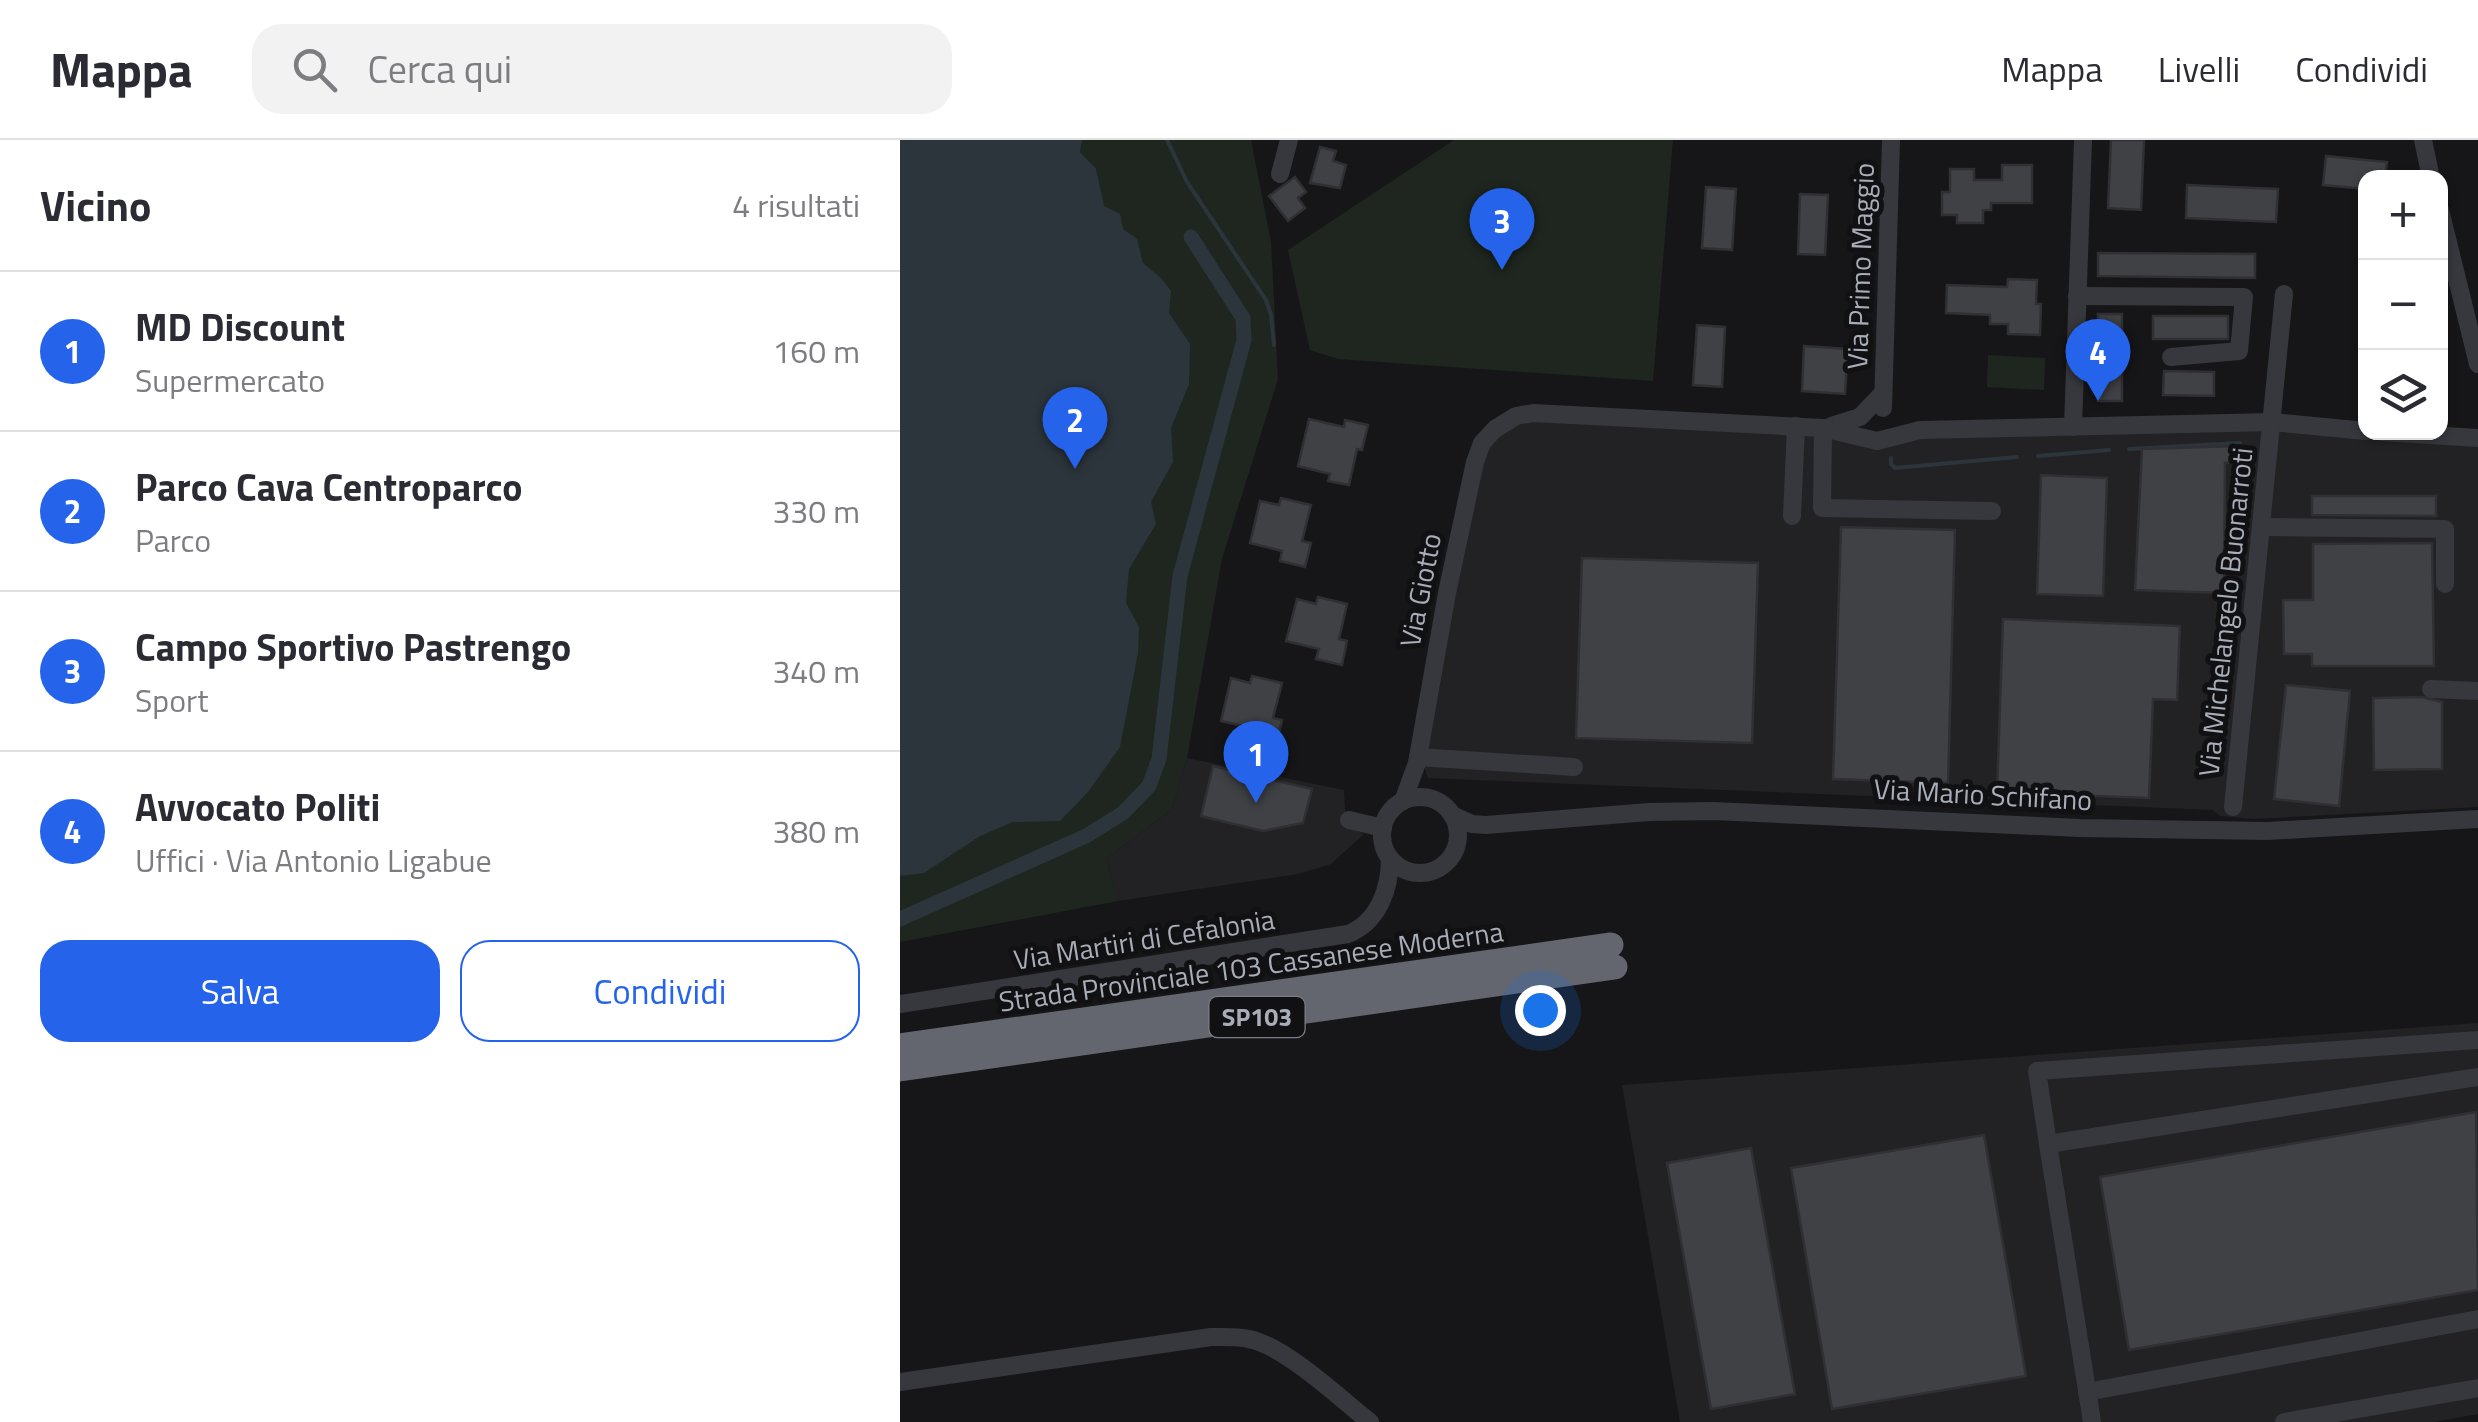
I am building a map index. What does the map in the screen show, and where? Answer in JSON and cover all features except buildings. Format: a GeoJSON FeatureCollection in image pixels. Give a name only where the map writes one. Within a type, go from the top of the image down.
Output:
{"type":"FeatureCollection","features":[{"type":"Feature","properties":{"kind":"highway","name":"Strada Provinciale 103 Cassanese Moderna"},"geometry":{"type":"LineString","coordinates":[[900,1046],[1613,956],[900,1069]]}},
{"type":"Feature","properties":{"kind":"street"},"geometry":{"type":"LineString","coordinates":[[1280,174],[1288,140]]}},
{"type":"Feature","properties":{"kind":"street","name":"Via Primo Maggio"},"geometry":{"type":"LineString","coordinates":[[1880,413],[1891,140]]}},
{"type":"Feature","properties":{"kind":"street"},"geometry":{"type":"LineString","coordinates":[[2072,428],[2083,140]]}},
{"type":"Feature","properties":{"kind":"street"},"geometry":{"type":"LineString","coordinates":[[2422,140],[2428,170]]}},
{"type":"Feature","properties":{"kind":"street"},"geometry":{"type":"LineString","coordinates":[[2448,242],[2478,364]]}},
{"type":"Feature","properties":{"kind":"street","name":"Via Michelangelo Buonarroti"},"geometry":{"type":"LineString","coordinates":[[2232,807],[2284,294]]}},
{"type":"Feature","properties":{"kind":"street"},"geometry":{"type":"LineString","coordinates":[[2077,296],[2244,297],[2238,351],[2172,357]]}},
{"type":"Feature","properties":{"kind":"street","name":"Via Giotto"},"geometry":{"type":"LineString","coordinates":[[1402,801],[1418,760],[1469,482],[1476,456],[1491,433],[1510,418],[1533,413],[1796,426]]}},
{"type":"Feature","properties":{"kind":"street"},"geometry":{"type":"LineString","coordinates":[[1792,516],[1796,426],[1824,428],[1877,441],[1880,413]]}},
{"type":"Feature","properties":{"kind":"street"},"geometry":{"type":"LineString","coordinates":[[1824,428],[1880,413],[1920,430],[2272,422],[2358,430]]}},
{"type":"Feature","properties":{"kind":"street"},"geometry":{"type":"LineString","coordinates":[[1824,428],[1822,508],[1992,511]]}},
{"type":"Feature","properties":{"kind":"street"},"geometry":{"type":"LineString","coordinates":[[2448,436],[2478,438]]}},
{"type":"Feature","properties":{"kind":"street"},"geometry":{"type":"LineString","coordinates":[[2261,527],[2446,529],[2446,584]]}},
{"type":"Feature","properties":{"kind":"street"},"geometry":{"type":"LineString","coordinates":[[2432,689],[2478,690]]}},
{"type":"Feature","properties":{"kind":"street"},"geometry":{"type":"LineString","coordinates":[[1455,849],[1458,832],[1452,814],[1432,799],[1421,784],[1418,760],[1574,768]]}},
{"type":"Feature","properties":{"kind":"street"},"geometry":{"type":"LineString","coordinates":[[1432,799],[1415,797],[1402,801],[1390,811],[1383,828],[1383,844],[1390,858],[1406,870],[1418,872],[1440,867],[1455,849],[1486,826]]}},
{"type":"Feature","properties":{"kind":"street","name":"Via Mario Schifano"},"geometry":{"type":"LineString","coordinates":[[1452,814],[1486,826],[1633,813],[1712,811],[2080,828],[2268,831],[2478,820]]}},
{"type":"Feature","properties":{"kind":"street"},"geometry":{"type":"LineString","coordinates":[[1349,820],[1383,828]]}},
{"type":"Feature","properties":{"kind":"street"},"geometry":{"type":"LineString","coordinates":[[1381,901],[1388,886],[1390,858]]}},
{"type":"Feature","properties":{"kind":"street","name":"Via Martiri di Cefalonia"},"geometry":{"type":"LineString","coordinates":[[900,1004],[1348,934],[1361,929],[1400,882],[1418,872]]}},
{"type":"Feature","properties":{"kind":"street"},"geometry":{"type":"LineString","coordinates":[[2092,1422],[2037,1071],[2478,1040]]}},
{"type":"Feature","properties":{"kind":"street"},"geometry":{"type":"LineString","coordinates":[[2048,1144],[2478,1077]]}},
{"type":"Feature","properties":{"kind":"street"},"geometry":{"type":"LineString","coordinates":[[2087,1392],[2478,1319]]}},
{"type":"Feature","properties":{"kind":"street"},"geometry":{"type":"LineString","coordinates":[[900,1382],[1211,1337],[1236,1337],[1259,1342],[1278,1352],[1370,1422]]}},
{"type":"Feature","properties":{"kind":"street"},"geometry":{"type":"LineString","coordinates":[[2284,1422],[2478,1388]]}},
{"type":"Feature","properties":{"kind":"shaded area"},"geometry":{"type":"Polygon","coordinates":[[[900,140],[1251,140],[1271,242],[1278,379],[1222,559],[1187,758],[1172,809],[1106,859],[1118,901],[900,942],[900,140]]]}},
{"type":"Feature","properties":{"kind":"shaded area"},"geometry":{"type":"Polygon","coordinates":[[[900,140],[1082,140],[1080,152],[1096,169],[1104,206],[1120,214],[1123,229],[1137,239],[1143,263],[1171,291],[1169,313],[1190,344],[1189,384],[1171,428],[1173,462],[1151,502],[1156,524],[1129,569],[1126,603],[1139,627],[1138,653],[1120,747],[1088,792],[1060,821],[1013,822],[980,836],[924,873],[900,876],[900,140]]]}},
{"type":"Feature","properties":{"kind":"shaded area"},"geometry":{"type":"Polygon","coordinates":[[[1454,140],[1673,140],[1653,381],[1338,359],[1310,350],[1288,250],[1454,140]]]}},
{"type":"Feature","properties":{"kind":"shaded area"},"geometry":{"type":"Polygon","coordinates":[[[1988,355],[2045,358],[2044,390],[1987,387],[1988,355]]]}},
{"type":"Feature","properties":{"kind":"shaded area"},"geometry":{"type":"Polygon","coordinates":[[[1521,420],[1920,435],[2267,426],[2358,434],[2358,440],[2478,445],[2478,807],[2253,819],[2220,816],[2213,810],[1428,778],[1423,763],[1479,460],[1490,441],[1521,420]]]}},
{"type":"Feature","properties":{"kind":"shaded area"},"geometry":{"type":"Polygon","coordinates":[[[1187,758],[1344,790],[1346,825],[1364,834],[1331,864],[1298,874],[1118,901],[1106,859],[1172,809],[1187,758]]]}},
{"type":"Feature","properties":{"kind":"shaded area"},"geometry":{"type":"Polygon","coordinates":[[[2478,1023],[2478,1414],[2434,1422],[1680,1422],[1622,1085],[2478,1023]]]}},
{"type":"Feature","properties":{"kind":"waterway"},"geometry":{"type":"LineString","coordinates":[[1167,140],[1187,182],[1266,300],[1274,345]]}},
{"type":"Feature","properties":{"kind":"waterway"},"geometry":{"type":"LineString","coordinates":[[900,919],[1086,836],[1123,813],[1149,786],[1159,759],[1180,576],[1244,340],[1243,318],[1191,237]]}},
{"type":"Feature","properties":{"kind":"waterway"},"geometry":{"type":"LineString","coordinates":[[2129,449],[2240,443]]}},
{"type":"Feature","properties":{"kind":"waterway"},"geometry":{"type":"LineString","coordinates":[[2038,456],[2109,450]]}},
{"type":"Feature","properties":{"kind":"waterway"},"geometry":{"type":"LineString","coordinates":[[1891,458],[1895,468],[2017,457]]}},
{"type":"Feature","properties":{"kind":"place","name":"Campo Sportivo Pastrengo"},"geometry":{"type":"Point","coordinates":[1502,270]}},
{"type":"Feature","properties":{"kind":"place","name":"Avvocato Politi"},"geometry":{"type":"Point","coordinates":[2098,401]}},
{"type":"Feature","properties":{"kind":"place","name":"Parco Cava Centroparco"},"geometry":{"type":"Point","coordinates":[1075,469]}},
{"type":"Feature","properties":{"kind":"place","name":"MD Discount"},"geometry":{"type":"Point","coordinates":[1256,803]}}]}
